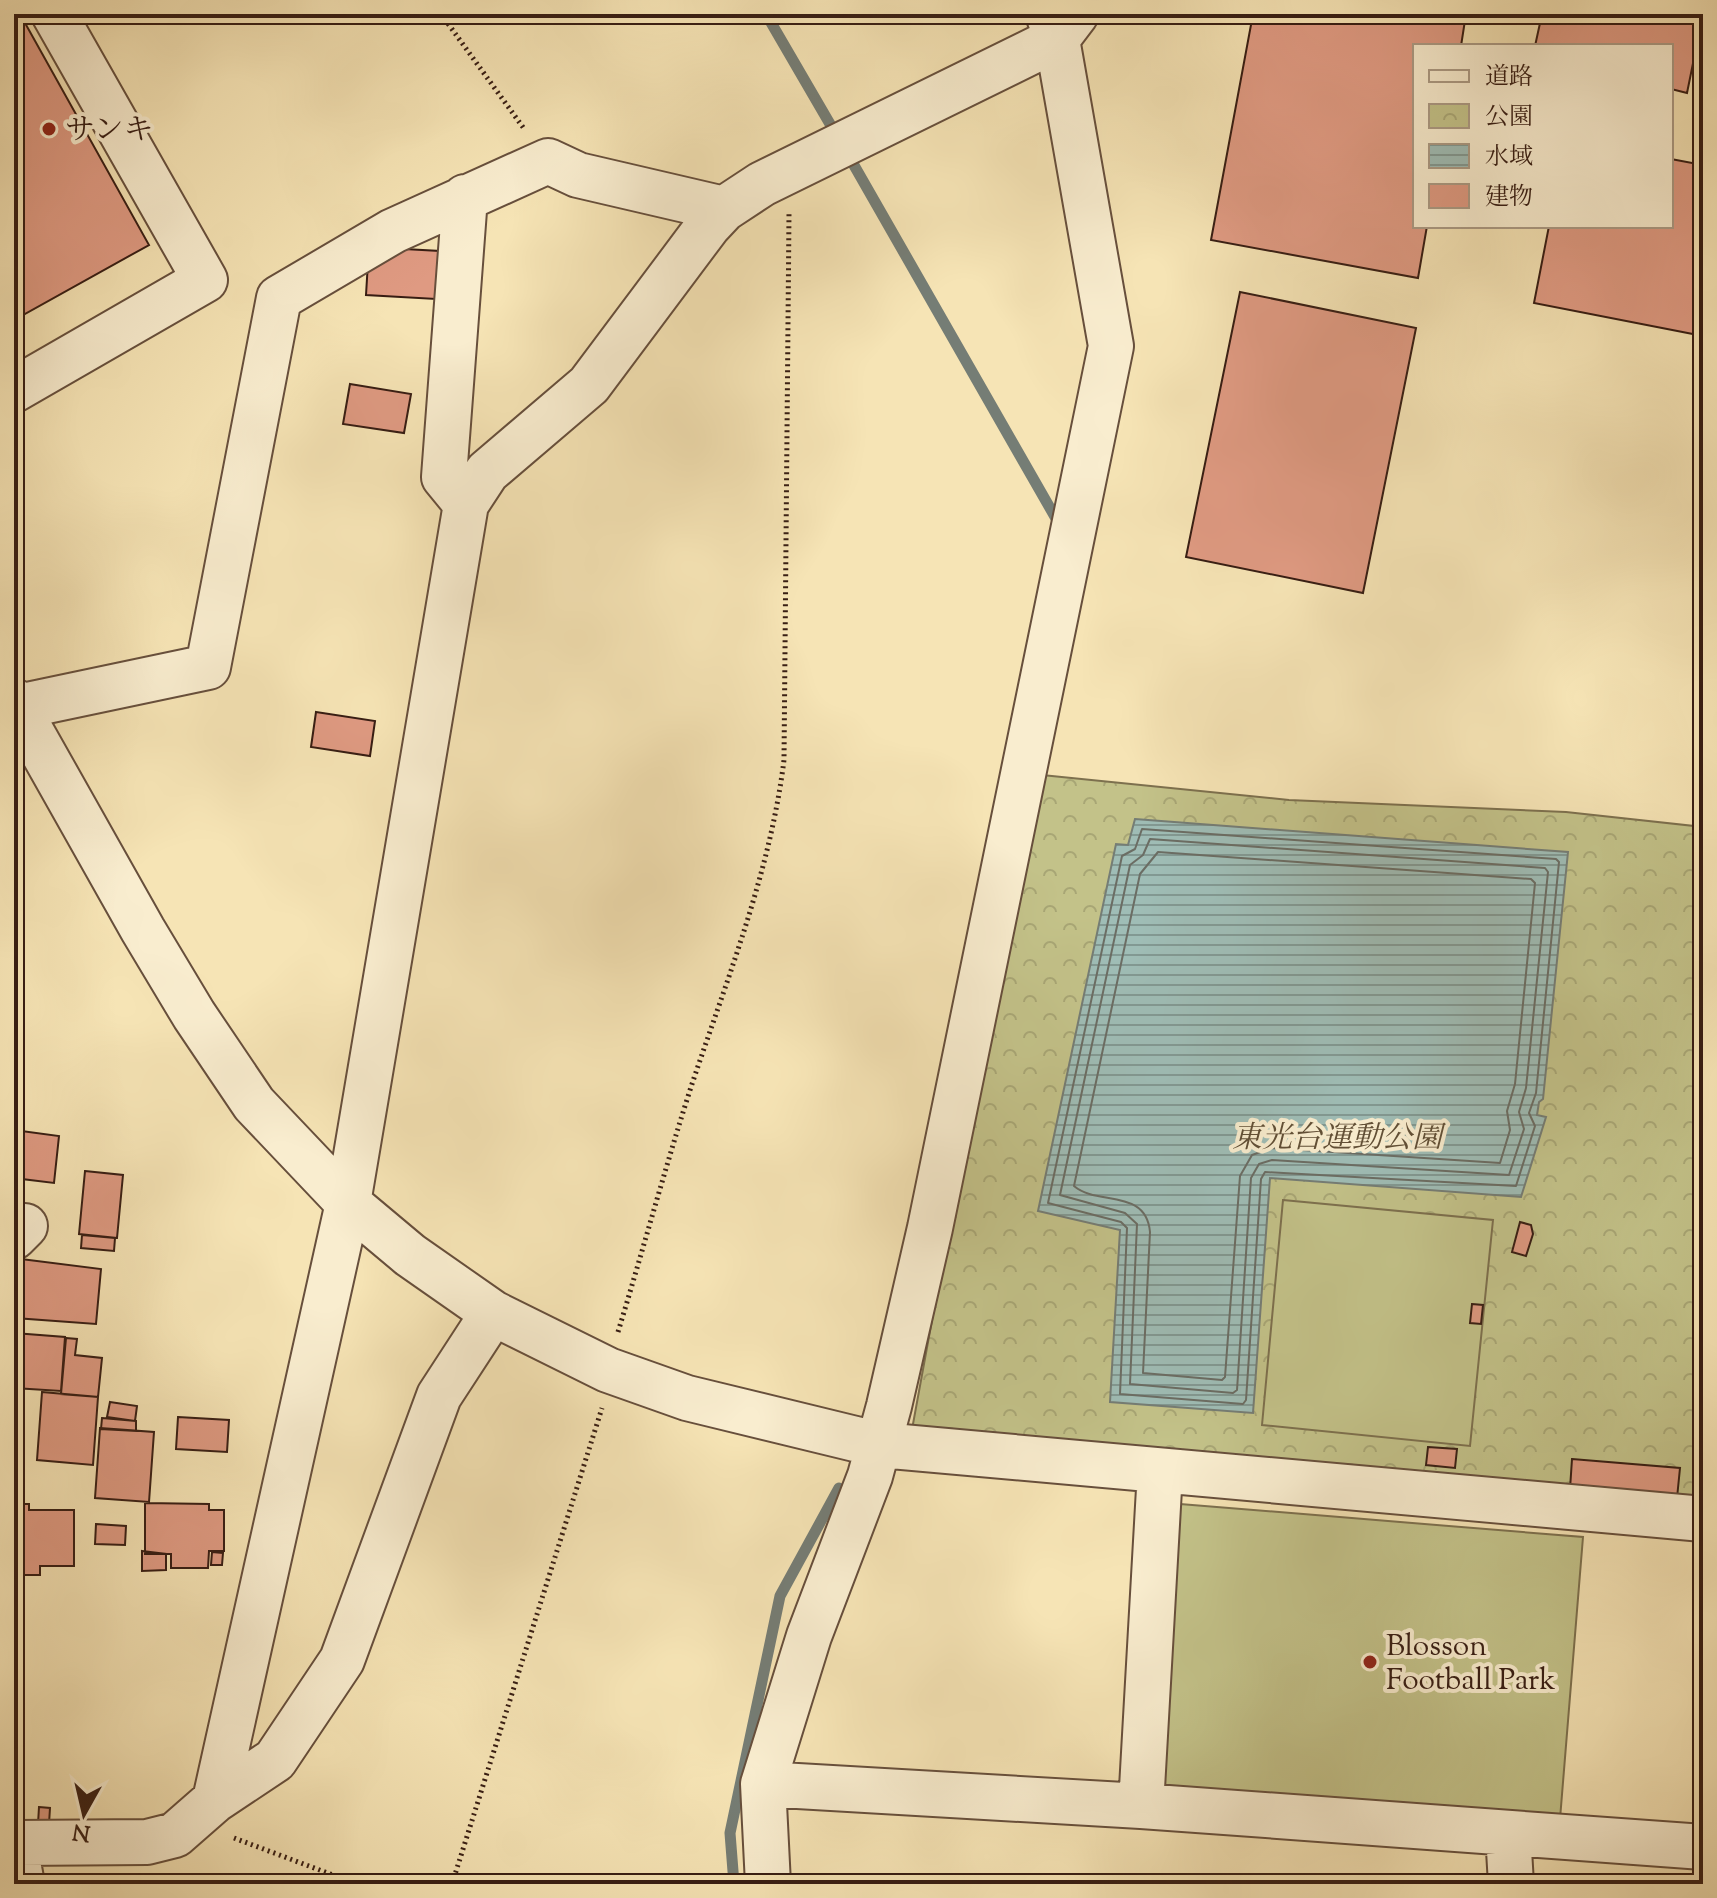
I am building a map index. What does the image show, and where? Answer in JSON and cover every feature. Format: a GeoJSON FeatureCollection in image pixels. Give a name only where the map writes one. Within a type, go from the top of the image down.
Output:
{"type":"FeatureCollection","features":[{"type":"Feature","properties":{"kind":"street"},"geometry":{"type":"LineString","coordinates":[[14,390],[205,280],[54,14]]}},
{"type":"Feature","properties":{"kind":"street"},"geometry":{"type":"LineString","coordinates":[[203,1811],[348,1203],[466,504],[497,462],[589,385],[724,209],[1060,22],[1111,346],[930,1228],[880,1445],[809,1636],[763,1784],[768,1884]]}},
{"type":"Feature","properties":{"kind":"street"},"geometry":{"type":"LineString","coordinates":[[724,209],[578,175],[548,161],[393,231],[279,298],[208,667],[16,704],[194,1015],[254,1104],[348,1203],[410,1255],[493,1313],[608,1370],[687,1398],[880,1445],[1703,1519]]}},
{"type":"Feature","properties":{"kind":"street"},"geometry":{"type":"LineString","coordinates":[[465,197],[444,477],[466,504]]}},
{"type":"Feature","properties":{"kind":"street"},"geometry":{"type":"LineString","coordinates":[[17,1856],[147,1842],[175,1835],[275,1760],[342,1660],[439,1396],[493,1313]]}},
{"type":"Feature","properties":{"kind":"street"},"geometry":{"type":"LineString","coordinates":[[1141,1806],[1160,1471]]}},
{"type":"Feature","properties":{"kind":"street"},"geometry":{"type":"LineString","coordinates":[[763,1784],[1141,1806],[1703,1847]]}},
{"type":"Feature","properties":{"kind":"street"},"geometry":{"type":"LineString","coordinates":[[1508,1833],[1511,1884]]}},
{"type":"Feature","properties":{"kind":"path"},"geometry":{"type":"LineString","coordinates":[[441,14],[548,161]]}},
{"type":"Feature","properties":{"kind":"path"},"geometry":{"type":"LineString","coordinates":[[452,1884],[602,1406],[608,1370],[690,1091],[766,864],[778,808],[784,760],[790,170]]}},
{"type":"Feature","properties":{"kind":"path"},"geometry":{"type":"LineString","coordinates":[[203,1811],[357,1884]]}},
{"type":"Feature","properties":{"kind":"green space","name":"東光台運動公園"},"geometry":{"type":"Polygon","coordinates":[[[1032,774],[1289,800],[1566,812],[1703,827],[1703,1503],[923,1438],[913,1424],[1032,774]]]}},
{"type":"Feature","properties":{"kind":"green space"},"geometry":{"type":"Polygon","coordinates":[[[1283,1200],[1493,1220],[1470,1446],[1262,1425],[1283,1200]]]}},
{"type":"Feature","properties":{"kind":"green space","name":"Blosson Football Park"},"geometry":{"type":"Polygon","coordinates":[[[1180,1504],[1583,1537],[1560,1819],[1158,1787],[1180,1504]]]}},
{"type":"Feature","properties":{"kind":"water"},"geometry":{"type":"Polygon","coordinates":[[[1135,819],[1568,852],[1543,1099],[1539,1102],[1537,1115],[1546,1117],[1521,1197],[1270,1178],[1253,1413],[1110,1402],[1120,1230],[1038,1211],[1116,844],[1128,845],[1135,819]]]}},
{"type":"Feature","properties":{"kind":"building","name":"サンキ"},"geometry":{"type":"Polygon","coordinates":[[[14,14],[20,14],[149,245],[14,320],[14,14]]]}},
{"type":"Feature","properties":{"kind":"building"},"geometry":{"type":"Polygon","coordinates":[[[1253,14],[1466,14],[1461,44],[1413,44],[1413,228],[1427,228],[1418,278],[1211,240],[1253,14]]]}},
{"type":"Feature","properties":{"kind":"building"},"geometry":{"type":"Polygon","coordinates":[[[1542,14],[1703,14],[1687,93],[1673,90],[1673,44],[1535,44],[1542,14]]]}},
{"type":"Feature","properties":{"kind":"building"},"geometry":{"type":"Polygon","coordinates":[[[1673,159],[1703,165],[1703,336],[1534,303],[1549,228],[1673,228],[1673,159]]]}},
{"type":"Feature","properties":{"kind":"building"},"geometry":{"type":"Polygon","coordinates":[[[386,248],[440,251],[436,299],[366,295],[368,262],[385,262],[386,248]]]}},
{"type":"Feature","properties":{"kind":"building"},"geometry":{"type":"Polygon","coordinates":[[[1240,292],[1416,328],[1363,593],[1186,557],[1240,292]]]}},
{"type":"Feature","properties":{"kind":"building"},"geometry":{"type":"Polygon","coordinates":[[[350,384],[411,394],[404,433],[343,424],[350,384]]]}},
{"type":"Feature","properties":{"kind":"building"},"geometry":{"type":"Polygon","coordinates":[[[316,712],[375,721],[370,756],[311,747],[316,712]]]}},
{"type":"Feature","properties":{"kind":"building"},"geometry":{"type":"Polygon","coordinates":[[[14,1130],[59,1136],[54,1183],[14,1178],[14,1130]]]}},
{"type":"Feature","properties":{"kind":"building"},"geometry":{"type":"Polygon","coordinates":[[[85,1171],[123,1175],[117,1238],[79,1234],[85,1171]]]}},
{"type":"Feature","properties":{"kind":"building"},"geometry":{"type":"Polygon","coordinates":[[[1520,1222],[1531,1225],[1533,1234],[1526,1256],[1512,1252],[1520,1222]]]}},
{"type":"Feature","properties":{"kind":"building"},"geometry":{"type":"Polygon","coordinates":[[[82,1235],[115,1238],[114,1251],[81,1248],[82,1235]]]}},
{"type":"Feature","properties":{"kind":"building"},"geometry":{"type":"Polygon","coordinates":[[[21,1259],[101,1269],[96,1324],[15,1318],[21,1259]]]}},
{"type":"Feature","properties":{"kind":"building"},"geometry":{"type":"Polygon","coordinates":[[[1472,1304],[1483,1305],[1481,1324],[1470,1323],[1472,1304]]]}},
{"type":"Feature","properties":{"kind":"building"},"geometry":{"type":"Polygon","coordinates":[[[14,1333],[65,1337],[61,1391],[14,1388],[14,1333]]]}},
{"type":"Feature","properties":{"kind":"building"},"geometry":{"type":"Polygon","coordinates":[[[66,1338],[77,1339],[75,1355],[102,1358],[98,1397],[61,1394],[66,1338]]]}},
{"type":"Feature","properties":{"kind":"building"},"geometry":{"type":"Polygon","coordinates":[[[42,1392],[98,1397],[93,1465],[37,1460],[42,1392]]]}},
{"type":"Feature","properties":{"kind":"building"},"geometry":{"type":"Polygon","coordinates":[[[110,1402],[137,1406],[135,1421],[107,1417],[110,1402]]]}},
{"type":"Feature","properties":{"kind":"building"},"geometry":{"type":"Polygon","coordinates":[[[178,1417],[229,1420],[227,1452],[176,1449],[178,1417]]]}},
{"type":"Feature","properties":{"kind":"building"},"geometry":{"type":"Polygon","coordinates":[[[102,1418],[136,1421],[136,1431],[101,1429],[102,1418]]]}},
{"type":"Feature","properties":{"kind":"building"},"geometry":{"type":"Polygon","coordinates":[[[100,1428],[154,1432],[149,1502],[95,1498],[100,1428]]]}},
{"type":"Feature","properties":{"kind":"building"},"geometry":{"type":"Polygon","coordinates":[[[1428,1447],[1457,1449],[1455,1468],[1426,1465],[1428,1447]]]}},
{"type":"Feature","properties":{"kind":"building"},"geometry":{"type":"Polygon","coordinates":[[[1572,1459],[1680,1468],[1677,1498],[1570,1489],[1572,1459]]]}},
{"type":"Feature","properties":{"kind":"building"},"geometry":{"type":"Polygon","coordinates":[[[145,1503],[209,1504],[209,1510],[224,1510],[224,1551],[209,1551],[208,1568],[171,1568],[171,1554],[145,1554],[145,1503]]]}},
{"type":"Feature","properties":{"kind":"building"},"geometry":{"type":"Polygon","coordinates":[[[14,1504],[29,1504],[29,1510],[74,1510],[74,1566],[40,1566],[40,1575],[15,1575],[14,1504]]]}},
{"type":"Feature","properties":{"kind":"building"},"geometry":{"type":"Polygon","coordinates":[[[96,1524],[126,1526],[125,1545],[95,1544],[96,1524]]]}},
{"type":"Feature","properties":{"kind":"building"},"geometry":{"type":"Polygon","coordinates":[[[142,1551],[166,1554],[166,1570],[142,1571],[142,1551]]]}},
{"type":"Feature","properties":{"kind":"building"},"geometry":{"type":"Polygon","coordinates":[[[212,1552],[223,1553],[222,1565],[211,1565],[212,1552]]]}},
{"type":"Feature","properties":{"kind":"building"},"geometry":{"type":"Polygon","coordinates":[[[39,1807],[50,1808],[49,1824],[38,1824],[39,1807]]]}},
{"type":"Feature","properties":{"kind":"waterway"},"geometry":{"type":"LineString","coordinates":[[766,14],[830,124]]}},
{"type":"Feature","properties":{"kind":"waterway"},"geometry":{"type":"LineString","coordinates":[[847,153],[1058,522]]}},
{"type":"Feature","properties":{"kind":"waterway"},"geometry":{"type":"LineString","coordinates":[[734,1884],[730,1833],[780,1596],[839,1488]]}},
{"type":"Feature","properties":{"kind":"place","name":"サンキ"},"geometry":{"type":"Point","coordinates":[49,129]}},
{"type":"Feature","properties":{"kind":"place","name":"Blosson Football Park"},"geometry":{"type":"Point","coordinates":[1370,1662]}}]}
